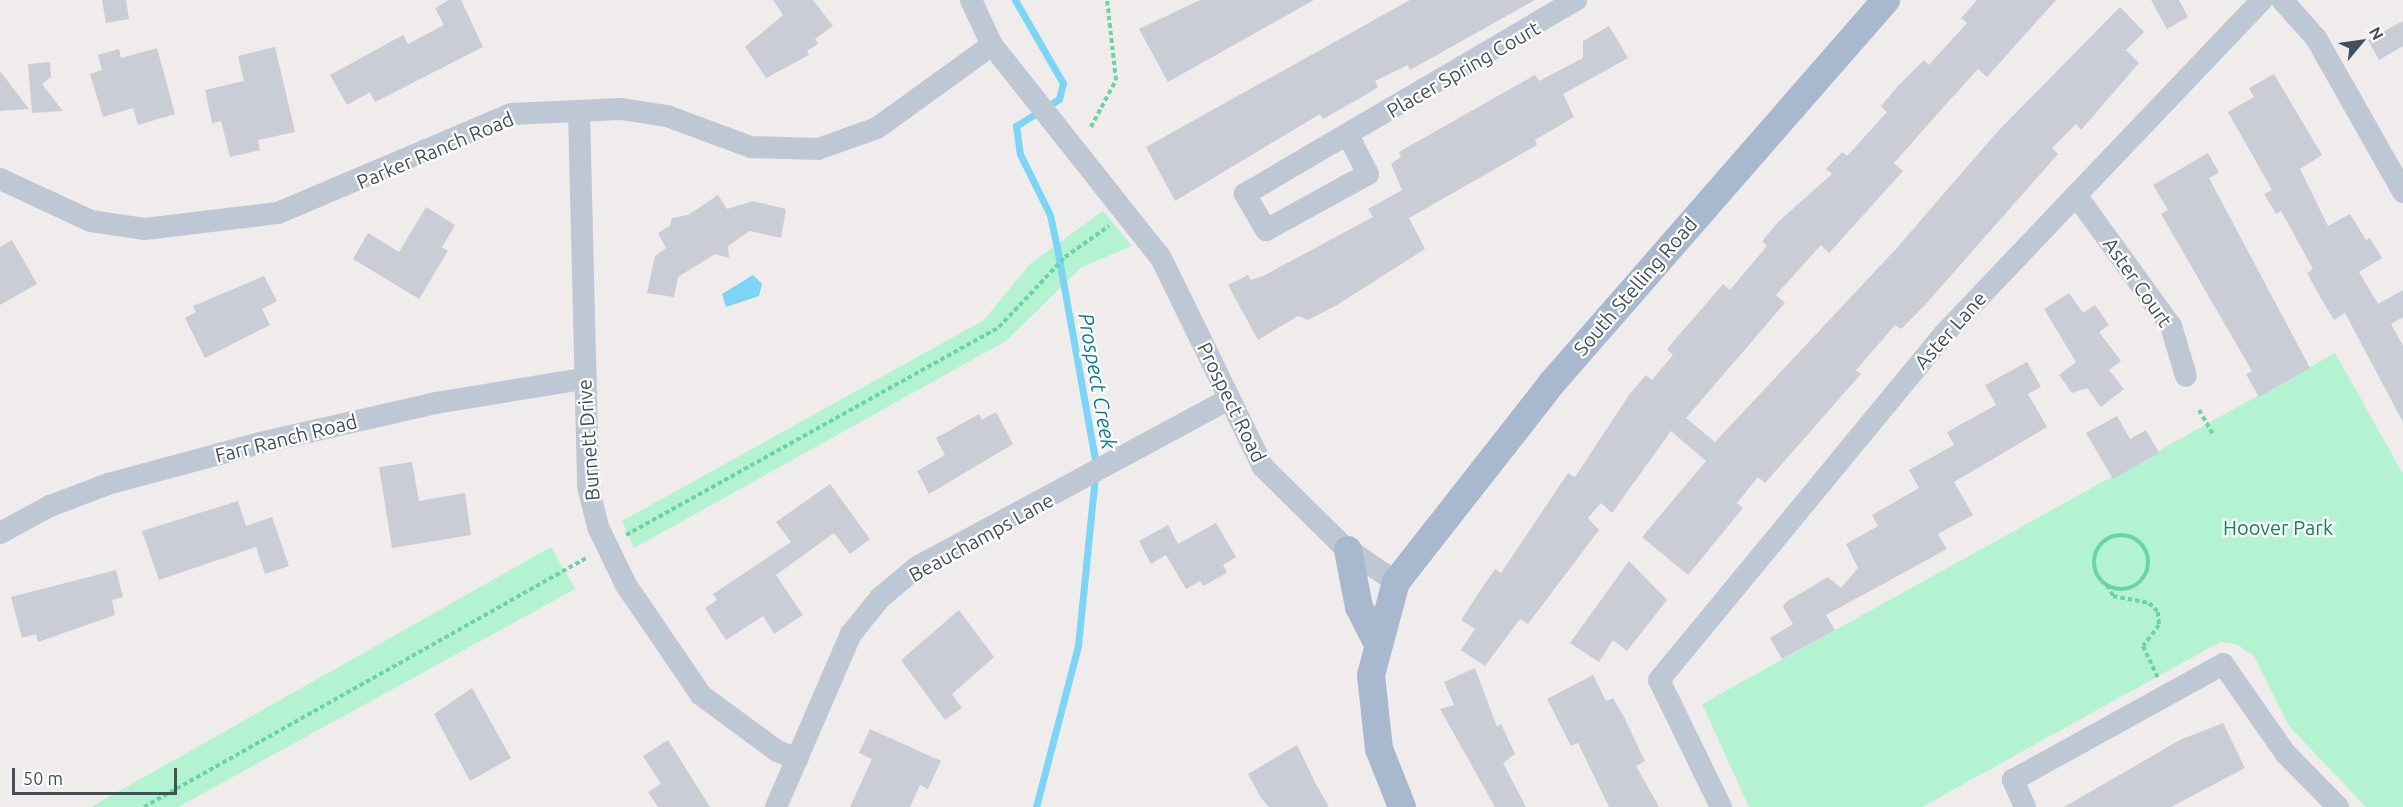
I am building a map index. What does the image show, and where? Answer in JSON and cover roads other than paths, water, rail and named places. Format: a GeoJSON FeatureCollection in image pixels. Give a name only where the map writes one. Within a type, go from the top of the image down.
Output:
{"type":"FeatureCollection","features":[{"type":"Feature","properties":{"kind":"main road","name":"South Stelling Road"},"geometry":{"type":"LineString","coordinates":[[1396,582],[1551,384],[1886,0]]}},
{"type":"Feature","properties":{"kind":"main road"},"geometry":{"type":"LineString","coordinates":[[1348,550],[1359,607],[1377,642]]}},
{"type":"Feature","properties":{"kind":"main road"},"geometry":{"type":"LineString","coordinates":[[1396,582],[1377,642],[1372,712],[1379,749],[1402,807]]}},
{"type":"Feature","properties":{"kind":"street","name":"Prospect Road"},"geometry":{"type":"LineString","coordinates":[[971,0],[992,45],[1032,98],[1130,213],[1187,306],[1227,400],[1263,467],[1348,550],[1396,582]]}},
{"type":"Feature","properties":{"kind":"street","name":"Placer Spring Court"},"geometry":{"type":"LineString","coordinates":[[1348,135],[1368,174],[1266,230],[1245,194],[1576,0]]}},
{"type":"Feature","properties":{"kind":"street","name":"Aster Lane"},"geometry":{"type":"LineString","coordinates":[[1721,807],[1659,680],[1943,335],[2262,0]]}},
{"type":"Feature","properties":{"kind":"street"},"geometry":{"type":"LineString","coordinates":[[2282,0],[2316,38],[2403,192]]}},
{"type":"Feature","properties":{"kind":"street","name":"Parker Ranch Road"},"geometry":{"type":"LineString","coordinates":[[0,179],[91,221],[145,230],[278,213],[511,114],[621,109],[667,116],[751,147],[818,149],[878,128],[992,45]]}},
{"type":"Feature","properties":{"kind":"street","name":"Burnett Drive"},"geometry":{"type":"LineString","coordinates":[[579,111],[583,379],[588,486],[598,527],[626,585],[701,695],[777,751],[798,759]]}},
{"type":"Feature","properties":{"kind":"street","name":"Aster Court"},"geometry":{"type":"LineString","coordinates":[[2076,195],[2171,326],[2186,376]]}},
{"type":"Feature","properties":{"kind":"street","name":"Farr Ranch Road"},"geometry":{"type":"LineString","coordinates":[[0,533],[50,506],[108,484],[249,446],[436,403],[583,379]]}},
{"type":"Feature","properties":{"kind":"street","name":"Beauchamps Lane"},"geometry":{"type":"LineString","coordinates":[[776,807],[851,634],[880,598],[918,567],[1081,483],[1227,400]]}},
{"type":"Feature","properties":{"kind":"street"},"geometry":{"type":"LineString","coordinates":[[2025,807],[2013,780],[2223,664],[2285,753],[2338,807]]}},
{"type":"Feature","properties":{"kind":"water"},"geometry":{"type":"Polygon","coordinates":[[[753,275],[762,284],[759,296],[726,307],[722,294],[753,275]]]}},
{"type":"Feature","properties":{"kind":"waterway","name":"Prospect Creek"},"geometry":{"type":"LineString","coordinates":[[1015,0],[1063,83],[1059,99],[1016,126],[1020,154],[1050,215],[1096,464]]}},
{"type":"Feature","properties":{"kind":"waterway","name":"Prospect Creek"},"geometry":{"type":"LineString","coordinates":[[1036,807],[1078,646],[1095,475]]}},
{"type":"Feature","properties":{"kind":"park label","name":"Hoover Park"},"geometry":{"type":"Point","coordinates":[2278,527]}}]}
